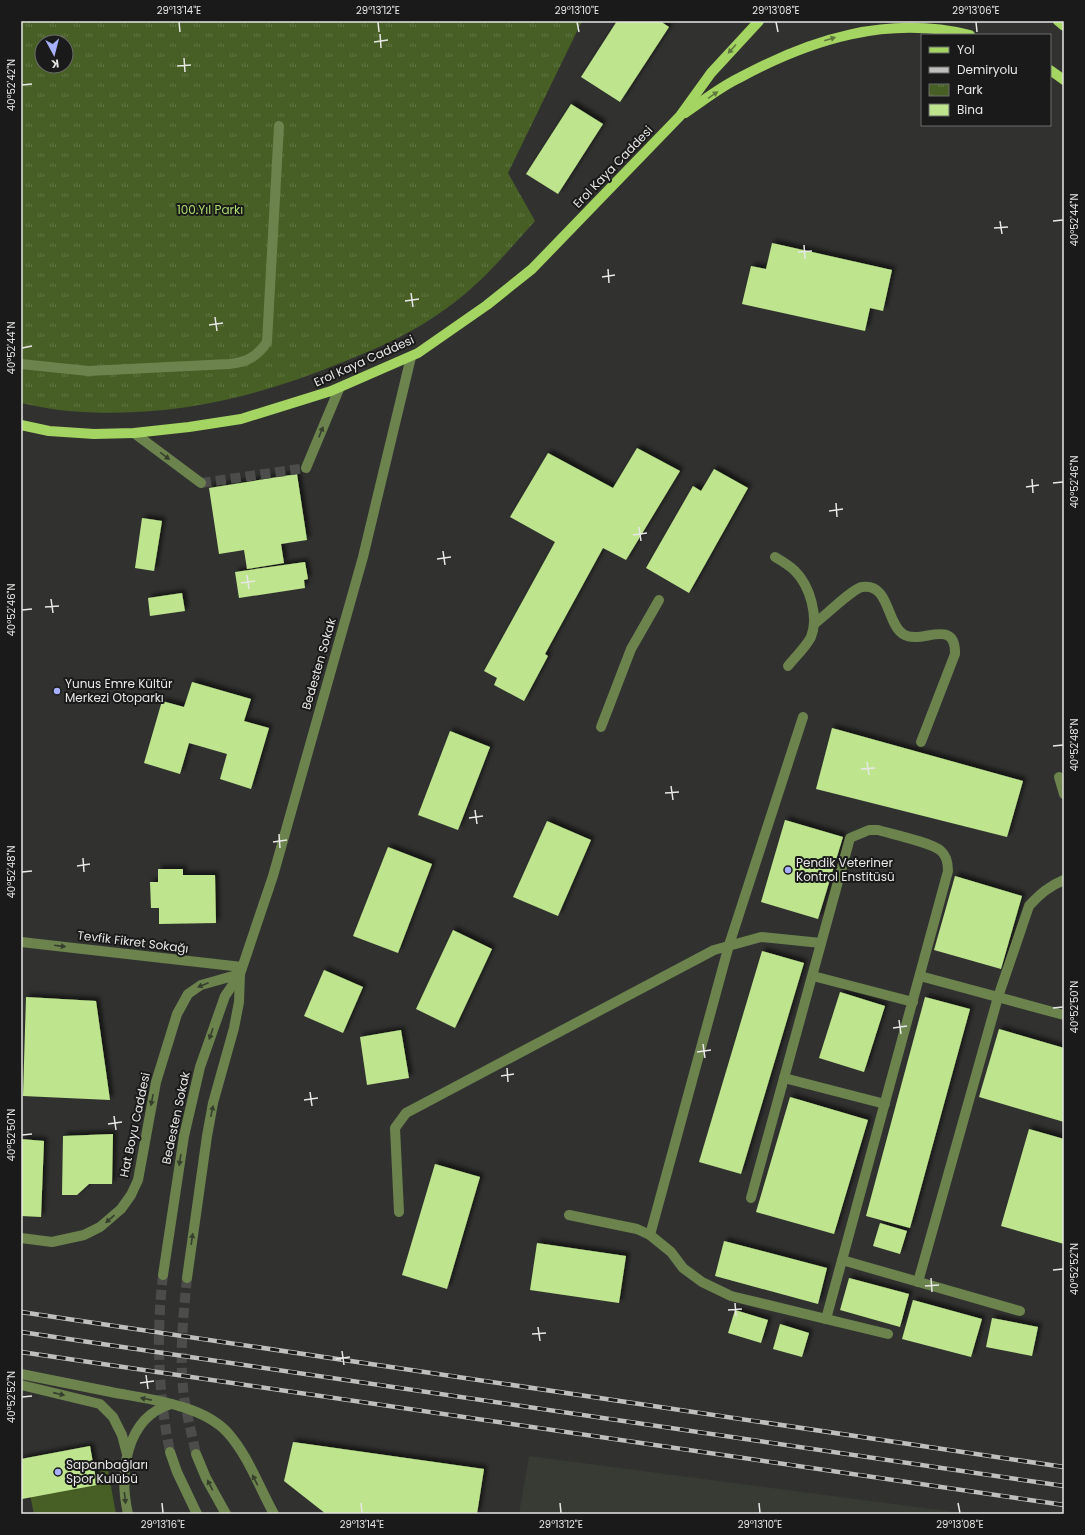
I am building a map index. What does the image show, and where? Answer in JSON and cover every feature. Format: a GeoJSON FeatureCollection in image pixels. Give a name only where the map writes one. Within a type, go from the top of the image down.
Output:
{"type":"FeatureCollection","features":[{"type":"Feature","properties":{"kind":"main road","name":"Erol Kaya Caddesi"},"geometry":{"type":"LineString","coordinates":[[21,425],[49,431],[94,434],[134,433],[241,419],[339,389],[411,357],[476,313],[532,268],[680,116],[711,73],[759,21]]}},
{"type":"Feature","properties":{"kind":"main road"},"geometry":{"type":"LineString","coordinates":[[1058,21],[1064,26]]}},
{"type":"Feature","properties":{"kind":"main road","name":"Erol Kaya Caddesi"},"geometry":{"type":"LineString","coordinates":[[680,116],[737,78],[809,46],[850,33],[894,27],[934,28],[965,34]]}},
{"type":"Feature","properties":{"kind":"main road"},"geometry":{"type":"LineString","coordinates":[[1051,71],[1064,80]]}},
{"type":"Feature","properties":{"kind":"street"},"geometry":{"type":"LineString","coordinates":[[21,364],[88,371],[230,364],[242,363],[253,358],[261,351],[267,342],[279,126]]}},
{"type":"Feature","properties":{"kind":"street","name":"Bedesten Sokak"},"geometry":{"type":"LineString","coordinates":[[163,1275],[178,1171],[191,1101],[200,1067],[223,1003],[241,971],[273,876],[363,557],[411,357]]}},
{"type":"Feature","properties":{"kind":"street"},"geometry":{"type":"LineString","coordinates":[[306,468],[339,389]]}},
{"type":"Feature","properties":{"kind":"street"},"geometry":{"type":"LineString","coordinates":[[134,433],[201,483]]}},
{"type":"Feature","properties":{"kind":"street"},"geometry":{"type":"LineString","coordinates":[[775,557],[788,564],[801,578],[807,590],[814,613],[814,624],[810,639],[788,666]]}},
{"type":"Feature","properties":{"kind":"street"},"geometry":{"type":"LineString","coordinates":[[814,624],[855,590],[863,587],[871,588],[883,595],[896,626],[904,636],[916,638],[938,633],[946,634],[952,639],[956,646],[955,654],[921,742]]}},
{"type":"Feature","properties":{"kind":"street"},"geometry":{"type":"LineString","coordinates":[[601,727],[631,649],[659,600]]}},
{"type":"Feature","properties":{"kind":"street"},"geometry":{"type":"LineString","coordinates":[[650,1235],[729,945],[803,716]]}},
{"type":"Feature","properties":{"kind":"street"},"geometry":{"type":"LineString","coordinates":[[1059,777],[1064,794]]}},
{"type":"Feature","properties":{"kind":"street"},"geometry":{"type":"LineString","coordinates":[[751,1198],[850,838],[864,831],[878,830],[936,847],[945,857],[948,864],[948,871],[826,1319]]}},
{"type":"Feature","properties":{"kind":"street"},"geometry":{"type":"LineString","coordinates":[[918,1282],[998,997],[1029,906],[1039,894],[1052,885],[1064,880]]}},
{"type":"Feature","properties":{"kind":"street"},"geometry":{"type":"LineString","coordinates":[[399,1212],[395,1128],[406,1113],[714,950],[761,937],[821,943]]}},
{"type":"Feature","properties":{"kind":"street","name":"Tevfik Fikret Sokağı"},"geometry":{"type":"LineString","coordinates":[[21,942],[241,971]]}},
{"type":"Feature","properties":{"kind":"street","name":"Bedesten Sokak"},"geometry":{"type":"LineString","coordinates":[[186,1278],[207,1136],[213,1103],[234,1028],[239,1002],[241,971]]}},
{"type":"Feature","properties":{"kind":"street","name":"Hat Boyu Caddesi"},"geometry":{"type":"LineString","coordinates":[[21,1238],[52,1242],[84,1236],[100,1227],[121,1209],[138,1180],[156,1082],[177,1014],[188,994],[201,985],[241,971]]}},
{"type":"Feature","properties":{"kind":"street"},"geometry":{"type":"LineString","coordinates":[[812,976],[913,1002]]}},
{"type":"Feature","properties":{"kind":"street"},"geometry":{"type":"LineString","coordinates":[[920,976],[1064,1015]]}},
{"type":"Feature","properties":{"kind":"street"},"geometry":{"type":"LineString","coordinates":[[784,1078],[885,1104]]}},
{"type":"Feature","properties":{"kind":"street"},"geometry":{"type":"LineString","coordinates":[[569,1215],[637,1229],[650,1235],[671,1252],[683,1268],[702,1282],[731,1296],[888,1334]]}},
{"type":"Feature","properties":{"kind":"street"},"geometry":{"type":"LineString","coordinates":[[842,1260],[1020,1311]]}},
{"type":"Feature","properties":{"kind":"street"},"geometry":{"type":"LineString","coordinates":[[21,1374],[171,1404],[200,1414],[212,1420],[226,1431],[245,1458],[274,1514]]}},
{"type":"Feature","properties":{"kind":"street"},"geometry":{"type":"LineString","coordinates":[[21,1385],[100,1404],[113,1416],[122,1435],[127,1454]]}},
{"type":"Feature","properties":{"kind":"street"},"geometry":{"type":"LineString","coordinates":[[128,1514],[124,1480],[127,1454],[134,1435],[145,1419],[160,1408],[171,1404]]}},
{"type":"Feature","properties":{"kind":"street"},"geometry":{"type":"LineString","coordinates":[[170,1452],[177,1472],[197,1514]]}},
{"type":"Feature","properties":{"kind":"street"},"geometry":{"type":"LineString","coordinates":[[196,1454],[206,1478],[226,1514]]}},
{"type":"Feature","properties":{"kind":"shaded area"},"geometry":{"type":"Polygon","coordinates":[[[529,1456],[970,1514],[519,1514],[529,1456]]]}},
{"type":"Feature","properties":{"kind":"green space","name":"100.Yıl Parkı"},"geometry":{"type":"Polygon","coordinates":[[[21,21],[582,21],[508,173],[535,221],[483,278],[459,299],[410,332],[384,345],[310,375],[243,396],[174,409],[140,412],[105,413],[45,408],[21,403],[21,21]]]}},
{"type":"Feature","properties":{"kind":"green space"},"geometry":{"type":"Polygon","coordinates":[[[108,1470],[116,1514],[34,1514],[28,1485],[108,1470]]]}},
{"type":"Feature","properties":{"kind":"building"},"geometry":{"type":"Polygon","coordinates":[[[617,21],[660,21],[669,27],[620,102],[581,77],[617,21]]]}},
{"type":"Feature","properties":{"kind":"building"},"geometry":{"type":"Polygon","coordinates":[[[571,104],[603,124],[558,194],[526,174],[571,104]]]}},
{"type":"Feature","properties":{"kind":"building"},"geometry":{"type":"Polygon","coordinates":[[[772,243],[892,270],[883,311],[870,308],[865,331],[742,304],[751,266],[766,269],[772,243]]]}},
{"type":"Feature","properties":{"kind":"building"},"geometry":{"type":"Polygon","coordinates":[[[637,448],[680,471],[626,560],[603,548],[545,654],[548,656],[524,701],[494,685],[497,678],[484,671],[555,542],[510,517],[548,453],[613,488],[637,448]]]}},
{"type":"Feature","properties":{"kind":"building"},"geometry":{"type":"Polygon","coordinates":[[[714,469],[748,488],[689,593],[646,568],[693,486],[701,491],[714,469]]]}},
{"type":"Feature","properties":{"kind":"building"},"geometry":{"type":"Polygon","coordinates":[[[297,474],[307,540],[281,544],[284,563],[247,569],[244,550],[219,554],[209,488],[297,474]]]}},
{"type":"Feature","properties":{"kind":"building"},"geometry":{"type":"Polygon","coordinates":[[[142,518],[162,521],[154,571],[135,568],[142,518]]]}},
{"type":"Feature","properties":{"kind":"building"},"geometry":{"type":"Polygon","coordinates":[[[305,562],[308,579],[304,580],[305,588],[239,598],[235,572],[305,562]]]}},
{"type":"Feature","properties":{"kind":"building"},"geometry":{"type":"Polygon","coordinates":[[[182,593],[185,611],[150,616],[148,598],[182,593]]]}},
{"type":"Feature","properties":{"kind":"building"},"geometry":{"type":"Polygon","coordinates":[[[192,682],[251,699],[244,721],[269,728],[251,789],[220,779],[227,754],[189,743],[180,774],[144,763],[162,701],[184,707],[192,682]]]}},
{"type":"Feature","properties":{"kind":"building"},"geometry":{"type":"Polygon","coordinates":[[[832,728],[1023,781],[1007,837],[816,789],[832,728]]]}},
{"type":"Feature","properties":{"kind":"building"},"geometry":{"type":"Polygon","coordinates":[[[450,731],[490,747],[458,830],[418,815],[450,731]]]}},
{"type":"Feature","properties":{"kind":"building"},"geometry":{"type":"Polygon","coordinates":[[[785,820],[843,837],[818,919],[761,902],[785,820]]]}},
{"type":"Feature","properties":{"kind":"building"},"geometry":{"type":"Polygon","coordinates":[[[547,821],[591,840],[558,916],[513,897],[547,821]]]}},
{"type":"Feature","properties":{"kind":"building"},"geometry":{"type":"Polygon","coordinates":[[[388,847],[432,864],[398,953],[353,936],[388,847]]]}},
{"type":"Feature","properties":{"kind":"building"},"geometry":{"type":"Polygon","coordinates":[[[158,869],[183,869],[183,875],[215,875],[216,923],[159,924],[159,908],[151,908],[150,882],[158,882],[158,869]]]}},
{"type":"Feature","properties":{"kind":"building"},"geometry":{"type":"Polygon","coordinates":[[[955,876],[1022,896],[1001,969],[934,950],[955,876]]]}},
{"type":"Feature","properties":{"kind":"building"},"geometry":{"type":"Polygon","coordinates":[[[453,930],[492,949],[455,1028],[416,1009],[453,930]]]}},
{"type":"Feature","properties":{"kind":"building"},"geometry":{"type":"Polygon","coordinates":[[[762,951],[804,963],[741,1174],[699,1162],[762,951]]]}},
{"type":"Feature","properties":{"kind":"building"},"geometry":{"type":"Polygon","coordinates":[[[324,970],[363,987],[343,1033],[304,1016],[324,970]]]}},
{"type":"Feature","properties":{"kind":"building"},"geometry":{"type":"Polygon","coordinates":[[[840,992],[885,1006],[864,1072],[819,1058],[840,992]]]}},
{"type":"Feature","properties":{"kind":"building"},"geometry":{"type":"Polygon","coordinates":[[[26,997],[96,1001],[110,1100],[23,1096],[26,997]]]}},
{"type":"Feature","properties":{"kind":"building"},"geometry":{"type":"Polygon","coordinates":[[[925,997],[970,1009],[910,1228],[866,1216],[925,997]]]}},
{"type":"Feature","properties":{"kind":"building"},"geometry":{"type":"Polygon","coordinates":[[[999,1029],[1064,1048],[1064,1122],[979,1097],[999,1029]]]}},
{"type":"Feature","properties":{"kind":"building"},"geometry":{"type":"Polygon","coordinates":[[[401,1030],[409,1078],[367,1085],[360,1037],[401,1030]]]}},
{"type":"Feature","properties":{"kind":"building"},"geometry":{"type":"Polygon","coordinates":[[[790,1097],[868,1120],[834,1234],[756,1212],[790,1097]]]}},
{"type":"Feature","properties":{"kind":"building"},"geometry":{"type":"Polygon","coordinates":[[[1029,1129],[1064,1139],[1064,1244],[1001,1226],[1029,1129]]]}},
{"type":"Feature","properties":{"kind":"building"},"geometry":{"type":"Polygon","coordinates":[[[113,1134],[112,1184],[89,1184],[77,1195],[62,1195],[63,1136],[113,1134]]]}},
{"type":"Feature","properties":{"kind":"building"},"geometry":{"type":"Polygon","coordinates":[[[21,1139],[44,1141],[41,1217],[21,1216],[21,1139]]]}},
{"type":"Feature","properties":{"kind":"building"},"geometry":{"type":"Polygon","coordinates":[[[435,1164],[480,1177],[447,1289],[402,1275],[435,1164]]]}},
{"type":"Feature","properties":{"kind":"building"},"geometry":{"type":"Polygon","coordinates":[[[880,1223],[907,1231],[900,1254],[873,1246],[880,1223]]]}},
{"type":"Feature","properties":{"kind":"building"},"geometry":{"type":"Polygon","coordinates":[[[724,1241],[827,1268],[818,1304],[715,1276],[724,1241]]]}},
{"type":"Feature","properties":{"kind":"building"},"geometry":{"type":"Polygon","coordinates":[[[537,1243],[626,1256],[619,1303],[530,1290],[537,1243]]]}},
{"type":"Feature","properties":{"kind":"building"},"geometry":{"type":"Polygon","coordinates":[[[849,1278],[909,1294],[900,1327],[840,1310],[849,1278]]]}},
{"type":"Feature","properties":{"kind":"building"},"geometry":{"type":"Polygon","coordinates":[[[913,1300],[982,1319],[971,1357],[902,1339],[913,1300]]]}},
{"type":"Feature","properties":{"kind":"building"},"geometry":{"type":"Polygon","coordinates":[[[735,1310],[768,1320],[761,1343],[728,1333],[735,1310]]]}},
{"type":"Feature","properties":{"kind":"building"},"geometry":{"type":"Polygon","coordinates":[[[992,1318],[1038,1327],[1032,1356],[986,1347],[992,1318]]]}},
{"type":"Feature","properties":{"kind":"building"},"geometry":{"type":"Polygon","coordinates":[[[780,1324],[809,1333],[802,1357],[773,1349],[780,1324]]]}},
{"type":"Feature","properties":{"kind":"building"},"geometry":{"type":"Polygon","coordinates":[[[293,1442],[484,1469],[477,1514],[326,1514],[284,1481],[293,1442]]]}},
{"type":"Feature","properties":{"kind":"building","name":"Sapanbağları Spor Kulübü"},"geometry":{"type":"Polygon","coordinates":[[[90,1446],[97,1485],[22,1499],[21,1459],[90,1446]]]}},
{"type":"Feature","properties":{"kind":"tunnel"},"geometry":{"type":"LineString","coordinates":[[201,483],[306,468]]}},
{"type":"Feature","properties":{"kind":"tunnel"},"geometry":{"type":"LineString","coordinates":[[163,1275],[159,1320],[159,1364],[163,1408],[170,1452]]}},
{"type":"Feature","properties":{"kind":"tunnel"},"geometry":{"type":"LineString","coordinates":[[187,1278],[182,1338],[182,1367],[185,1404],[196,1454]]}},
{"type":"Feature","properties":{"kind":"railway"},"geometry":{"type":"LineString","coordinates":[[21,1312],[1064,1467]]}},
{"type":"Feature","properties":{"kind":"railway"},"geometry":{"type":"LineString","coordinates":[[21,1332],[1064,1486]]}},
{"type":"Feature","properties":{"kind":"railway"},"geometry":{"type":"LineString","coordinates":[[21,1352],[1064,1505]]}},
{"type":"Feature","properties":{"kind":"place","name":"Yunus Emre Kültür Merkezi Otoparkı"},"geometry":{"type":"Point","coordinates":[57,691]}},
{"type":"Feature","properties":{"kind":"place","name":"Pendik Veteriner Kontrol Enstitüsü"},"geometry":{"type":"Point","coordinates":[788,870]}},
{"type":"Feature","properties":{"kind":"place","name":"Sapanbağları Spor Kulübü"},"geometry":{"type":"Point","coordinates":[58,1472]}}]}
